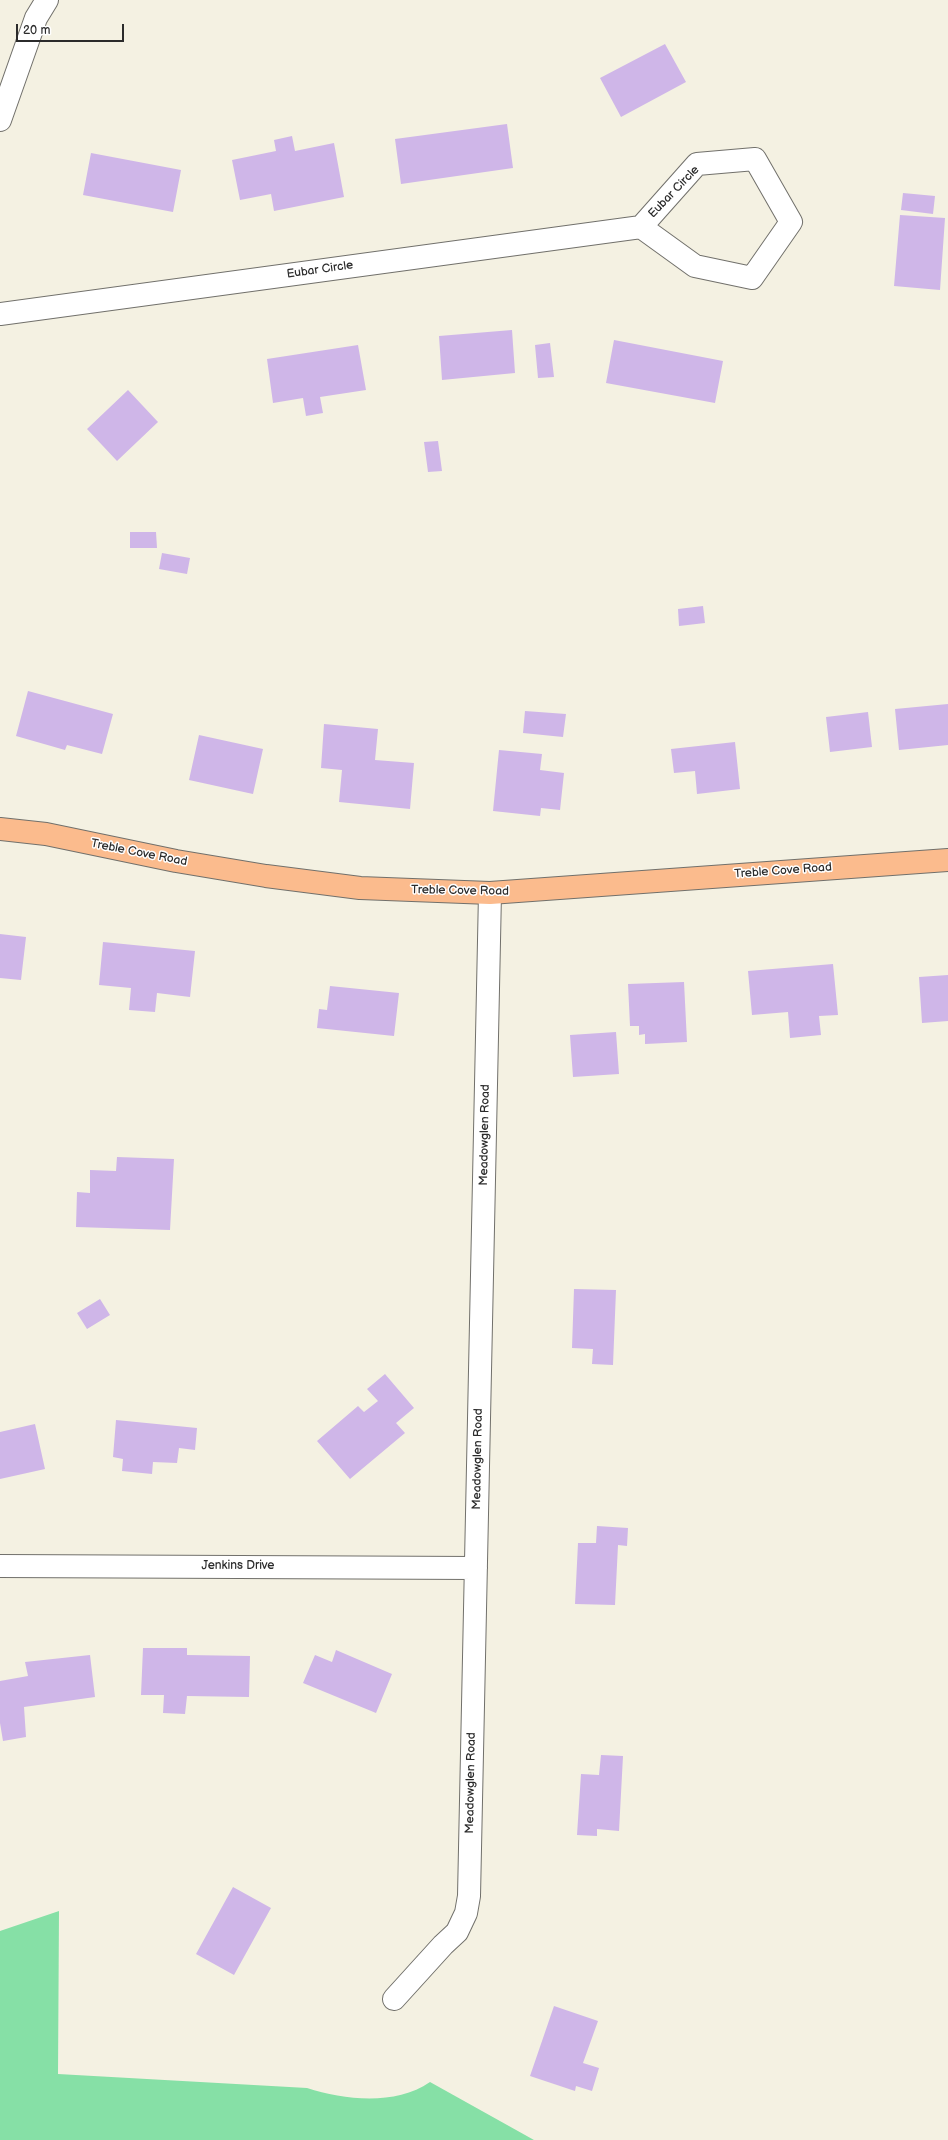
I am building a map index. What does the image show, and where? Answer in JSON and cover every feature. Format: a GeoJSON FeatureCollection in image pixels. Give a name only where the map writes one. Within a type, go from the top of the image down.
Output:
{"type":"FeatureCollection","features":[{"type":"Feature","properties":{"kind":"main road","name":"Treble Cove Road"},"geometry":{"type":"LineString","coordinates":[[0,829],[46,834],[176,861],[274,877],[360,888],[490,893],[948,860]]}},
{"type":"Feature","properties":{"kind":"street"},"geometry":{"type":"LineString","coordinates":[[0,120],[36,18],[47,0]]}},
{"type":"Feature","properties":{"kind":"street","name":"Eubar Circle"},"geometry":{"type":"LineString","coordinates":[[0,314],[641,226],[697,164],[755,158],[791,222],[752,278],[695,266],[641,226]]}},
{"type":"Feature","properties":{"kind":"street","name":"Meadowglen Road"},"geometry":{"type":"LineString","coordinates":[[394,1999],[443,1944],[457,1932],[466,1913],[469,1896],[490,893]]}},
{"type":"Feature","properties":{"kind":"street","name":"Jenkins Drive"},"geometry":{"type":"LineString","coordinates":[[0,1566],[476,1568]]}},
{"type":"Feature","properties":{"kind":"green space"},"geometry":{"type":"Polygon","coordinates":[[[59,1911],[58,2074],[307,2088],[337,2096],[353,2098],[386,2098],[401,2095],[416,2090],[430,2082],[534,2140],[0,2140],[0,1931],[59,1911]]]}},
{"type":"Feature","properties":{"kind":"building"},"geometry":{"type":"Polygon","coordinates":[[[665,44],[686,82],[621,117],[600,78],[665,44]]]}},
{"type":"Feature","properties":{"kind":"building"},"geometry":{"type":"Polygon","coordinates":[[[507,124],[513,168],[401,184],[395,139],[507,124]]]}},
{"type":"Feature","properties":{"kind":"building"},"geometry":{"type":"Polygon","coordinates":[[[292,136],[295,151],[334,143],[344,197],[274,211],[271,194],[240,200],[232,160],[276,151],[274,140],[292,136]]]}},
{"type":"Feature","properties":{"kind":"building"},"geometry":{"type":"Polygon","coordinates":[[[91,153],[181,170],[173,212],[83,195],[91,153]]]}},
{"type":"Feature","properties":{"kind":"building"},"geometry":{"type":"Polygon","coordinates":[[[903,193],[935,196],[933,214],[901,210],[903,193]]]}},
{"type":"Feature","properties":{"kind":"building"},"geometry":{"type":"Polygon","coordinates":[[[900,215],[945,218],[940,290],[894,286],[900,215]]]}},
{"type":"Feature","properties":{"kind":"building"},"geometry":{"type":"Polygon","coordinates":[[[512,330],[515,373],[442,380],[439,336],[512,330]]]}},
{"type":"Feature","properties":{"kind":"building"},"geometry":{"type":"Polygon","coordinates":[[[614,340],[723,361],[715,403],[606,383],[614,340]]]}},
{"type":"Feature","properties":{"kind":"building"},"geometry":{"type":"Polygon","coordinates":[[[550,343],[554,377],[538,378],[535,345],[550,343]]]}},
{"type":"Feature","properties":{"kind":"building"},"geometry":{"type":"Polygon","coordinates":[[[358,345],[366,390],[320,397],[323,413],[306,416],[303,398],[273,403],[267,359],[358,345]]]}},
{"type":"Feature","properties":{"kind":"building"},"geometry":{"type":"Polygon","coordinates":[[[128,390],[158,422],[117,461],[87,429],[128,390]]]}},
{"type":"Feature","properties":{"kind":"building"},"geometry":{"type":"Polygon","coordinates":[[[438,441],[442,471],[428,472],[424,442],[438,441]]]}},
{"type":"Feature","properties":{"kind":"building"},"geometry":{"type":"Polygon","coordinates":[[[130,532],[156,532],[157,548],[130,548],[130,532]]]}},
{"type":"Feature","properties":{"kind":"building"},"geometry":{"type":"Polygon","coordinates":[[[162,553],[190,558],[187,574],[159,569],[162,553]]]}},
{"type":"Feature","properties":{"kind":"building"},"geometry":{"type":"Polygon","coordinates":[[[703,606],[705,623],[679,626],[678,609],[703,606]]]}},
{"type":"Feature","properties":{"kind":"building"},"geometry":{"type":"Polygon","coordinates":[[[28,691],[113,714],[102,754],[67,745],[65,750],[16,736],[28,691]]]}},
{"type":"Feature","properties":{"kind":"building"},"geometry":{"type":"Polygon","coordinates":[[[948,704],[948,745],[899,750],[895,709],[948,704]]]}},
{"type":"Feature","properties":{"kind":"building"},"geometry":{"type":"Polygon","coordinates":[[[525,711],[566,714],[563,737],[523,733],[525,711]]]}},
{"type":"Feature","properties":{"kind":"building"},"geometry":{"type":"Polygon","coordinates":[[[868,712],[872,747],[830,752],[826,717],[868,712]]]}},
{"type":"Feature","properties":{"kind":"building"},"geometry":{"type":"Polygon","coordinates":[[[324,724],[378,729],[375,760],[414,763],[410,809],[339,802],[342,770],[321,768],[324,724]]]}},
{"type":"Feature","properties":{"kind":"building"},"geometry":{"type":"Polygon","coordinates":[[[199,735],[263,749],[253,794],[189,780],[199,735]]]}},
{"type":"Feature","properties":{"kind":"building"},"geometry":{"type":"Polygon","coordinates":[[[735,742],[740,789],[697,794],[695,771],[674,773],[671,749],[735,742]]]}},
{"type":"Feature","properties":{"kind":"building"},"geometry":{"type":"Polygon","coordinates":[[[499,750],[542,754],[540,770],[564,773],[560,810],[541,808],[540,816],[493,811],[499,750]]]}},
{"type":"Feature","properties":{"kind":"building"},"geometry":{"type":"Polygon","coordinates":[[[0,934],[26,937],[21,980],[0,978],[0,934]]]}},
{"type":"Feature","properties":{"kind":"building"},"geometry":{"type":"Polygon","coordinates":[[[103,942],[195,951],[190,997],[157,993],[155,1012],[129,1010],[131,988],[99,985],[103,942]]]}},
{"type":"Feature","properties":{"kind":"building"},"geometry":{"type":"Polygon","coordinates":[[[833,964],[838,1015],[819,1016],[821,1035],[790,1038],[788,1012],[752,1015],[748,971],[833,964]]]}},
{"type":"Feature","properties":{"kind":"building"},"geometry":{"type":"Polygon","coordinates":[[[948,975],[948,1021],[922,1023],[919,977],[948,975]]]}},
{"type":"Feature","properties":{"kind":"building"},"geometry":{"type":"Polygon","coordinates":[[[684,982],[687,1042],[645,1044],[645,1034],[639,1035],[639,1026],[630,1026],[628,984],[684,982]]]}},
{"type":"Feature","properties":{"kind":"building"},"geometry":{"type":"Polygon","coordinates":[[[330,986],[399,993],[394,1036],[317,1028],[319,1009],[327,1010],[330,986]]]}},
{"type":"Feature","properties":{"kind":"building"},"geometry":{"type":"Polygon","coordinates":[[[616,1032],[619,1074],[573,1077],[570,1035],[616,1032]]]}},
{"type":"Feature","properties":{"kind":"building"},"geometry":{"type":"Polygon","coordinates":[[[117,1157],[174,1159],[170,1230],[76,1227],[77,1192],[90,1193],[90,1170],[116,1171],[117,1157]]]}},
{"type":"Feature","properties":{"kind":"building"},"geometry":{"type":"Polygon","coordinates":[[[574,1289],[616,1290],[613,1365],[592,1364],[593,1349],[572,1348],[574,1289]]]}},
{"type":"Feature","properties":{"kind":"building"},"geometry":{"type":"Polygon","coordinates":[[[100,1299],[110,1315],[87,1329],[77,1313],[100,1299]]]}},
{"type":"Feature","properties":{"kind":"building"},"geometry":{"type":"Polygon","coordinates":[[[385,1374],[414,1408],[396,1423],[405,1433],[350,1479],[317,1441],[358,1406],[364,1412],[378,1401],[367,1389],[385,1374]]]}},
{"type":"Feature","properties":{"kind":"building"},"geometry":{"type":"Polygon","coordinates":[[[116,1420],[197,1428],[195,1450],[179,1448],[177,1463],[153,1462],[152,1474],[122,1471],[123,1459],[113,1457],[116,1420]]]}},
{"type":"Feature","properties":{"kind":"building"},"geometry":{"type":"Polygon","coordinates":[[[35,1424],[45,1469],[0,1479],[0,1432],[35,1424]]]}},
{"type":"Feature","properties":{"kind":"building"},"geometry":{"type":"Polygon","coordinates":[[[597,1526],[628,1528],[627,1546],[618,1545],[615,1605],[575,1604],[578,1543],[596,1543],[597,1526]]]}},
{"type":"Feature","properties":{"kind":"building"},"geometry":{"type":"Polygon","coordinates":[[[143,1648],[187,1648],[187,1655],[250,1656],[249,1697],[187,1696],[185,1714],[163,1713],[164,1695],[141,1695],[143,1648]]]}},
{"type":"Feature","properties":{"kind":"building"},"geometry":{"type":"Polygon","coordinates":[[[336,1650],[392,1674],[376,1713],[303,1683],[315,1655],[332,1662],[336,1650]]]}},
{"type":"Feature","properties":{"kind":"building"},"geometry":{"type":"Polygon","coordinates":[[[90,1655],[95,1697],[24,1707],[26,1737],[3,1741],[0,1723],[0,1681],[28,1676],[25,1662],[90,1655]]]}},
{"type":"Feature","properties":{"kind":"building"},"geometry":{"type":"Polygon","coordinates":[[[601,1755],[623,1756],[619,1831],[597,1829],[597,1836],[577,1835],[581,1774],[599,1775],[601,1755]]]}},
{"type":"Feature","properties":{"kind":"building"},"geometry":{"type":"Polygon","coordinates":[[[233,1887],[271,1908],[234,1975],[196,1954],[233,1887]]]}},
{"type":"Feature","properties":{"kind":"building"},"geometry":{"type":"Polygon","coordinates":[[[554,2006],[598,2021],[583,2063],[599,2068],[592,2091],[576,2086],[575,2091],[530,2076],[554,2006]]]}}]}
